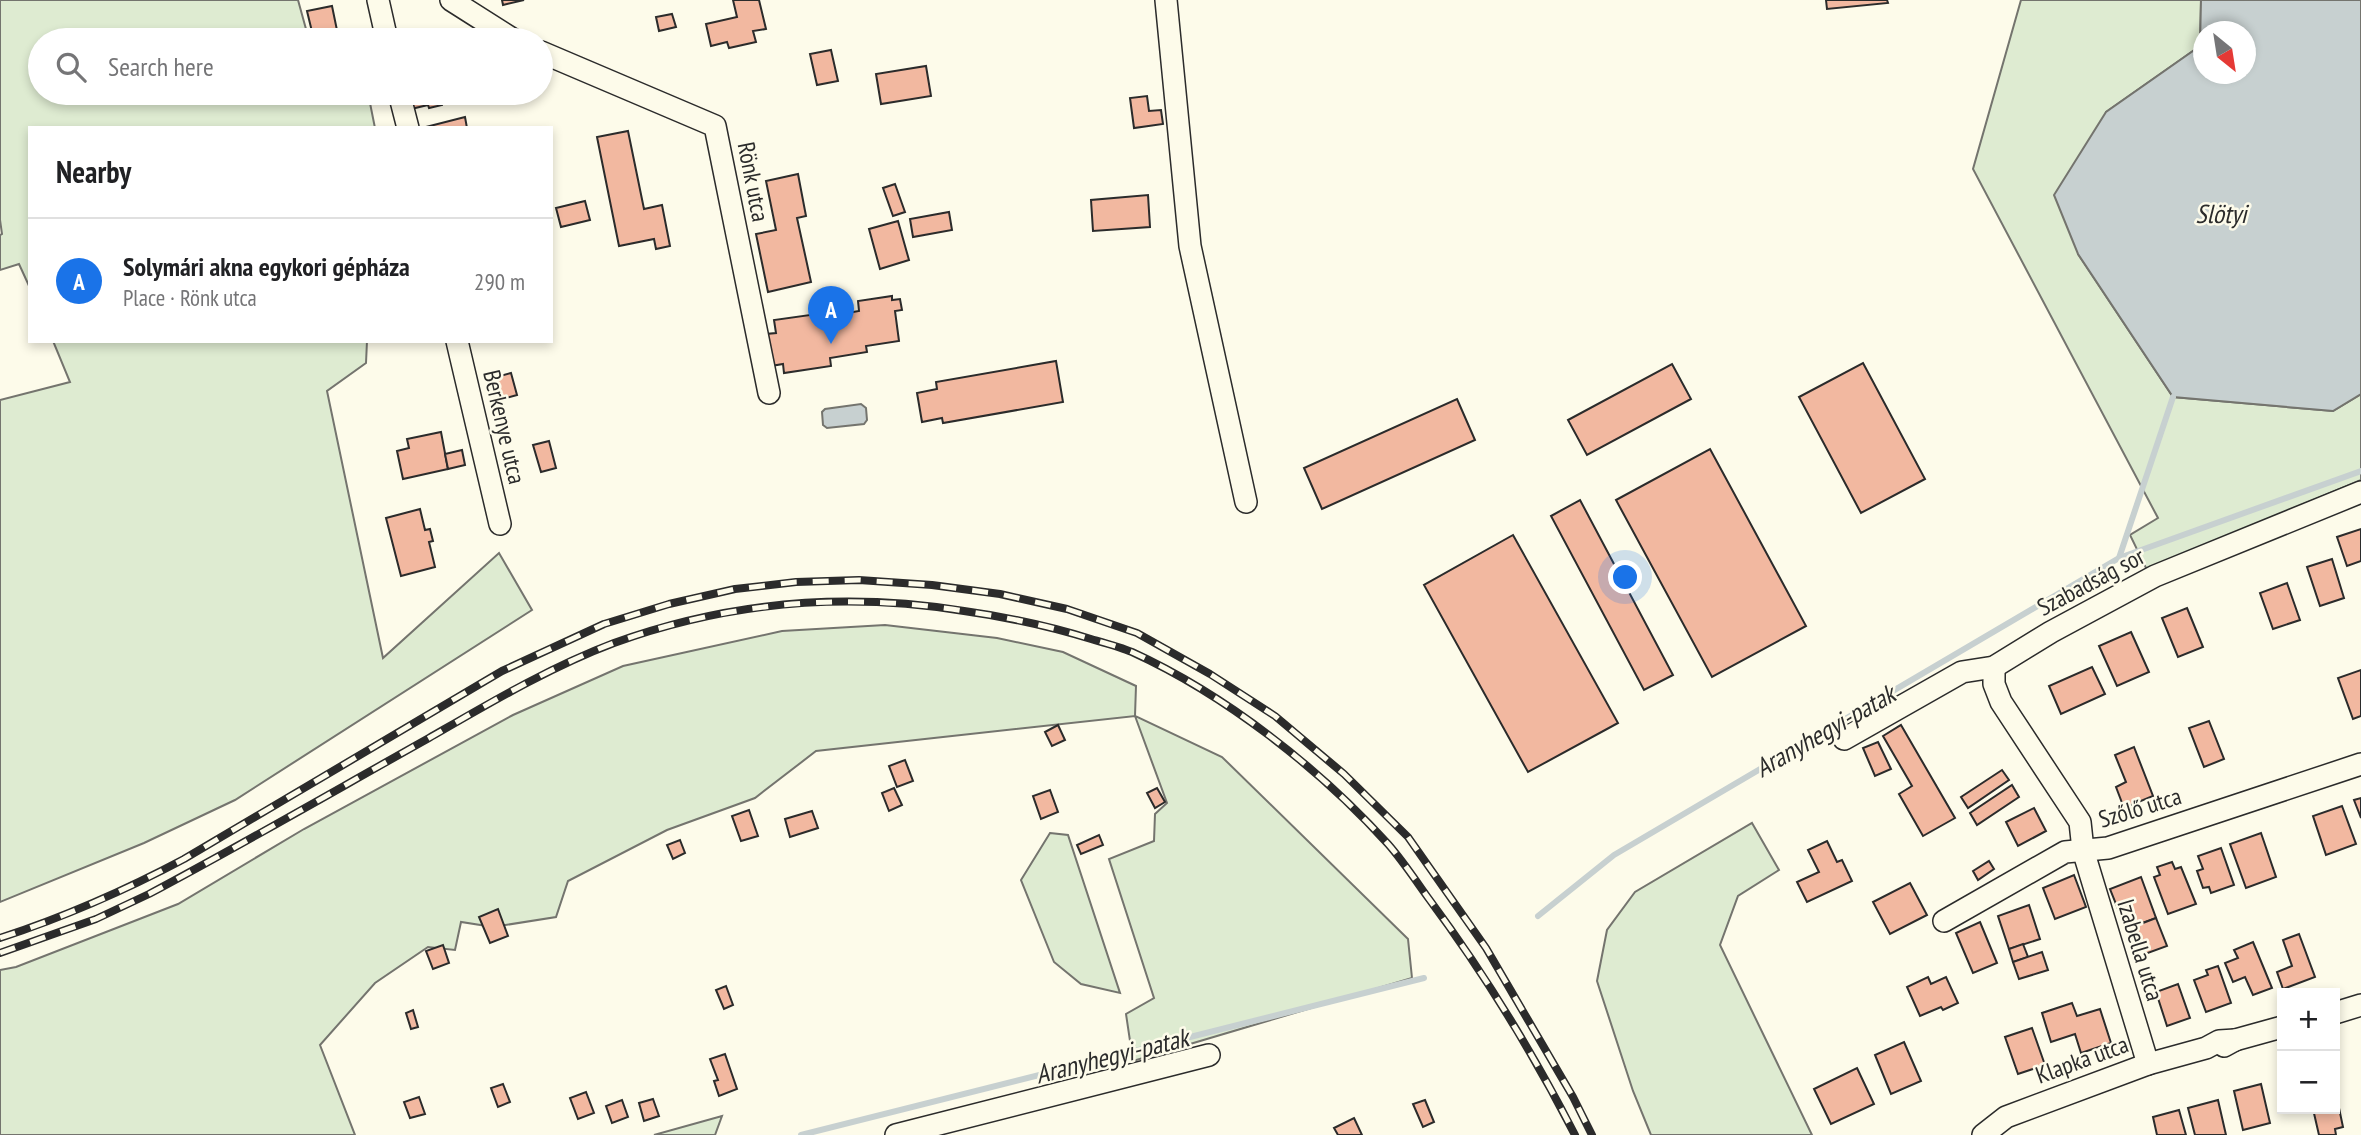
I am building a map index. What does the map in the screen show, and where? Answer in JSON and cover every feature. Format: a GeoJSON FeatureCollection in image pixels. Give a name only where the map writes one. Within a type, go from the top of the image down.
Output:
{"type":"FeatureCollection","features":[{"type":"Feature","properties":{"kind":"street"},"geometry":{"type":"LineString","coordinates":[[378,0],[384,28]]}},
{"type":"Feature","properties":{"kind":"street"},"geometry":{"type":"LineString","coordinates":[[451,0],[495,28]]}},
{"type":"Feature","properties":{"kind":"street"},"geometry":{"type":"LineString","coordinates":[[1166,0],[1190,246],[1246,502]]}},
{"type":"Feature","properties":{"kind":"street","name":"Rönk utca"},"geometry":{"type":"LineString","coordinates":[[553,57],[715,126],[769,393]]}},
{"type":"Feature","properties":{"kind":"street"},"geometry":{"type":"LineString","coordinates":[[403,105],[408,126]]}},
{"type":"Feature","properties":{"kind":"street","name":"Berkenye utca"},"geometry":{"type":"LineString","coordinates":[[457,343],[500,524]]}},
{"type":"Feature","properties":{"kind":"street","name":"Szabadság sor"},"geometry":{"type":"LineString","coordinates":[[1849,736],[1962,672],[1994,667],[2051,632],[2155,576],[2361,492]]}},
{"type":"Feature","properties":{"kind":"street","name":"Izabella utca"},"geometry":{"type":"LineString","coordinates":[[1994,667],[1994,684],[2001,702],[2080,822],[2082,850],[2148,1064]]}},
{"type":"Feature","properties":{"kind":"street","name":"Szőlő utca"},"geometry":{"type":"LineString","coordinates":[[1944,921],[2065,852],[2108,848],[2361,764]]}},
{"type":"Feature","properties":{"kind":"street"},"geometry":{"type":"LineString","coordinates":[[2340,1011],[2361,1005]]}},
{"type":"Feature","properties":{"kind":"street","name":"Klapka utca"},"geometry":{"type":"LineString","coordinates":[[1983,1135],[2006,1117],[2148,1064],[2206,1048],[2221,1047],[2235,1040],[2277,1028]]}},
{"type":"Feature","properties":{"kind":"street"},"geometry":{"type":"LineString","coordinates":[[896,1135],[1209,1055]]}},
{"type":"Feature","properties":{"kind":"green space"},"geometry":{"type":"Polygon","coordinates":[[[0,0],[298,0],[306,28],[28,28],[28,105],[370,105],[375,126],[28,126],[28,284],[19,264],[0,270],[0,0]]]}},
{"type":"Feature","properties":{"kind":"green space"},"geometry":{"type":"Polygon","coordinates":[[[2021,0],[2201,0],[2201,21],[2193,21],[2193,51],[2106,112],[2078,254],[2173,397],[2333,411],[2361,394],[2361,480],[2147,570],[2130,535],[2158,518],[1973,169],[2021,0]]]}},
{"type":"Feature","properties":{"kind":"green space"},"geometry":{"type":"Polygon","coordinates":[[[54,343],[367,343],[366,363],[327,391],[383,658],[499,553],[532,610],[235,800],[144,843],[0,902],[0,400],[70,382],[54,343]]]}},
{"type":"Feature","properties":{"kind":"green space"},"geometry":{"type":"Polygon","coordinates":[[[885,625],[997,638],[1063,652],[1136,686],[1135,716],[816,751],[755,798],[667,830],[568,881],[556,917],[493,927],[461,922],[455,950],[428,947],[375,983],[320,1045],[355,1135],[0,1135],[0,970],[16,967],[178,904],[304,829],[513,715],[623,666],[782,631],[885,625]]]}},
{"type":"Feature","properties":{"kind":"green space"},"geometry":{"type":"Polygon","coordinates":[[[1135,716],[1222,757],[1408,939],[1412,978],[1133,1061],[1126,1014],[1154,998],[1109,859],[1154,841],[1155,814],[1167,803],[1135,716]]]}},
{"type":"Feature","properties":{"kind":"green space"},"geometry":{"type":"Polygon","coordinates":[[[1752,823],[1779,870],[1738,896],[1720,945],[1812,1135],[1651,1135],[1633,1091],[1597,981],[1607,930],[1635,892],[1752,823]]]}},
{"type":"Feature","properties":{"kind":"green space"},"geometry":{"type":"Polygon","coordinates":[[[1050,833],[1068,835],[1120,993],[1081,984],[1054,962],[1021,880],[1050,833]]]}},
{"type":"Feature","properties":{"kind":"green space"},"geometry":{"type":"Polygon","coordinates":[[[722,1116],[715,1135],[654,1135],[722,1116]]]}},
{"type":"Feature","properties":{"kind":"water","name":"Slötyi"},"geometry":{"type":"Polygon","coordinates":[[[2201,0],[2361,0],[2361,394],[2333,411],[2173,397],[2078,254],[2054,195],[2106,112],[2193,51],[2193,84],[2256,84],[2256,21],[2201,21],[2201,0]]]}},
{"type":"Feature","properties":{"kind":"water"},"geometry":{"type":"Polygon","coordinates":[[[861,404],[866,408],[867,420],[864,424],[827,428],[823,425],[822,412],[825,409],[861,404]]]}},
{"type":"Feature","properties":{"kind":"building"},"geometry":{"type":"Polygon","coordinates":[[[502,0],[524,0],[503,5],[502,0]]]}},
{"type":"Feature","properties":{"kind":"building"},"geometry":{"type":"Polygon","coordinates":[[[733,0],[759,0],[766,29],[753,31],[756,42],[729,48],[727,42],[711,46],[706,24],[737,17],[733,0]]]}},
{"type":"Feature","properties":{"kind":"building"},"geometry":{"type":"Polygon","coordinates":[[[1826,0],[1887,0],[1888,3],[1827,9],[1826,0]]]}},
{"type":"Feature","properties":{"kind":"building"},"geometry":{"type":"Polygon","coordinates":[[[332,6],[337,28],[311,28],[307,11],[332,6]]]}},
{"type":"Feature","properties":{"kind":"building"},"geometry":{"type":"Polygon","coordinates":[[[672,14],[676,27],[659,31],[656,17],[672,14]]]}},
{"type":"Feature","properties":{"kind":"building"},"geometry":{"type":"Polygon","coordinates":[[[831,50],[838,81],[817,85],[810,54],[831,50]]]}},
{"type":"Feature","properties":{"kind":"building"},"geometry":{"type":"Polygon","coordinates":[[[926,66],[931,96],[881,104],[876,74],[926,66]]]}},
{"type":"Feature","properties":{"kind":"building"},"geometry":{"type":"Polygon","coordinates":[[[1147,96],[1149,111],[1161,110],[1163,124],[1134,128],[1130,98],[1147,96]]]}},
{"type":"Feature","properties":{"kind":"building"},"geometry":{"type":"Polygon","coordinates":[[[410,105],[428,105],[411,109],[410,105]]]}},
{"type":"Feature","properties":{"kind":"building"},"geometry":{"type":"Polygon","coordinates":[[[465,117],[467,126],[430,126],[465,117]]]}},
{"type":"Feature","properties":{"kind":"building"},"geometry":{"type":"Polygon","coordinates":[[[628,131],[644,209],[662,205],[670,246],[656,249],[654,239],[619,246],[597,137],[628,131]]]}},
{"type":"Feature","properties":{"kind":"building"},"geometry":{"type":"Polygon","coordinates":[[[798,174],[806,216],[797,218],[811,282],[768,292],[756,234],[776,230],[766,181],[798,174]]]}},
{"type":"Feature","properties":{"kind":"building"},"geometry":{"type":"Polygon","coordinates":[[[895,184],[905,212],[893,216],[883,188],[895,184]]]}},
{"type":"Feature","properties":{"kind":"building"},"geometry":{"type":"Polygon","coordinates":[[[1148,195],[1150,227],[1093,231],[1091,200],[1148,195]]]}},
{"type":"Feature","properties":{"kind":"building"},"geometry":{"type":"Polygon","coordinates":[[[585,201],[590,220],[561,227],[556,208],[585,201]]]}},
{"type":"Feature","properties":{"kind":"building"},"geometry":{"type":"Polygon","coordinates":[[[949,212],[952,230],[913,237],[910,219],[949,212]]]}},
{"type":"Feature","properties":{"kind":"building"},"geometry":{"type":"Polygon","coordinates":[[[898,221],[909,260],[880,269],[869,229],[898,221]]]}},
{"type":"Feature","properties":{"kind":"building"},"geometry":{"type":"Polygon","coordinates":[[[892,296],[892,300],[900,299],[902,310],[895,311],[899,341],[866,346],[867,352],[830,358],[831,366],[784,373],[783,364],[771,366],[766,334],[776,333],[774,320],[824,313],[825,317],[859,311],[858,301],[892,296]]]}},
{"type":"Feature","properties":{"kind":"building"},"geometry":{"type":"Polygon","coordinates":[[[1056,361],[1063,402],[943,423],[942,418],[922,422],[917,393],[937,389],[936,382],[1056,361]]]}},
{"type":"Feature","properties":{"kind":"building"},"geometry":{"type":"Polygon","coordinates":[[[1863,363],[1925,479],[1861,513],[1799,397],[1863,363]]]}},
{"type":"Feature","properties":{"kind":"building"},"geometry":{"type":"Polygon","coordinates":[[[1672,364],[1691,399],[1587,455],[1568,420],[1672,364]]]}},
{"type":"Feature","properties":{"kind":"building"},"geometry":{"type":"Polygon","coordinates":[[[511,373],[517,395],[499,400],[493,378],[511,373]]]}},
{"type":"Feature","properties":{"kind":"building"},"geometry":{"type":"Polygon","coordinates":[[[1457,399],[1475,440],[1322,509],[1304,468],[1457,399]]]}},
{"type":"Feature","properties":{"kind":"building"},"geometry":{"type":"Polygon","coordinates":[[[441,432],[448,469],[403,479],[397,451],[409,448],[407,439],[441,432]]]}},
{"type":"Feature","properties":{"kind":"building"},"geometry":{"type":"Polygon","coordinates":[[[549,441],[556,468],[541,472],[533,445],[549,441]]]}},
{"type":"Feature","properties":{"kind":"building"},"geometry":{"type":"Polygon","coordinates":[[[1710,449],[1806,626],[1712,677],[1616,500],[1710,449]]]}},
{"type":"Feature","properties":{"kind":"building"},"geometry":{"type":"Polygon","coordinates":[[[462,450],[465,465],[448,469],[445,454],[462,450]]]}},
{"type":"Feature","properties":{"kind":"building"},"geometry":{"type":"Polygon","coordinates":[[[1580,500],[1673,675],[1644,690],[1551,516],[1580,500]]]}},
{"type":"Feature","properties":{"kind":"building"},"geometry":{"type":"Polygon","coordinates":[[[420,509],[425,530],[430,529],[433,541],[429,542],[435,567],[401,576],[386,518],[420,509]]]}},
{"type":"Feature","properties":{"kind":"building"},"geometry":{"type":"Polygon","coordinates":[[[2361,529],[2361,561],[2347,566],[2337,537],[2361,529]]]}},
{"type":"Feature","properties":{"kind":"building"},"geometry":{"type":"Polygon","coordinates":[[[1513,535],[1618,723],[1528,772],[1424,585],[1513,535]]]}},
{"type":"Feature","properties":{"kind":"building"},"geometry":{"type":"Polygon","coordinates":[[[2332,559],[2344,598],[2320,606],[2307,567],[2332,559]]]}},
{"type":"Feature","properties":{"kind":"building"},"geometry":{"type":"Polygon","coordinates":[[[2287,583],[2300,620],[2273,629],[2260,593],[2287,583]]]}},
{"type":"Feature","properties":{"kind":"building"},"geometry":{"type":"Polygon","coordinates":[[[2187,608],[2203,647],[2178,657],[2162,618],[2187,608]]]}},
{"type":"Feature","properties":{"kind":"building"},"geometry":{"type":"Polygon","coordinates":[[[2131,632],[2149,672],[2117,686],[2099,646],[2131,632]]]}},
{"type":"Feature","properties":{"kind":"building"},"geometry":{"type":"Polygon","coordinates":[[[2092,667],[2105,694],[2061,714],[2049,686],[2092,667]]]}},
{"type":"Feature","properties":{"kind":"building"},"geometry":{"type":"Polygon","coordinates":[[[2361,670],[2361,716],[2353,719],[2338,678],[2361,670]]]}},
{"type":"Feature","properties":{"kind":"building"},"geometry":{"type":"Polygon","coordinates":[[[2209,721],[2224,759],[2204,767],[2189,728],[2209,721]]]}},
{"type":"Feature","properties":{"kind":"building"},"geometry":{"type":"Polygon","coordinates":[[[1058,725],[1065,740],[1052,746],[1045,732],[1058,725]]]}},
{"type":"Feature","properties":{"kind":"building"},"geometry":{"type":"Polygon","coordinates":[[[1901,725],[1955,818],[1923,836],[1899,794],[1912,786],[1883,736],[1901,725]]]}},
{"type":"Feature","properties":{"kind":"building"},"geometry":{"type":"Polygon","coordinates":[[[1878,742],[1891,769],[1875,776],[1863,748],[1878,742]]]}},
{"type":"Feature","properties":{"kind":"building"},"geometry":{"type":"Polygon","coordinates":[[[2134,747],[2153,796],[2124,808],[2116,787],[2126,782],[2115,755],[2134,747]]]}},
{"type":"Feature","properties":{"kind":"building"},"geometry":{"type":"Polygon","coordinates":[[[905,760],[913,781],[897,787],[889,766],[905,760]]]}},
{"type":"Feature","properties":{"kind":"building"},"geometry":{"type":"Polygon","coordinates":[[[2002,770],[2009,780],[1968,808],[1961,797],[2002,770]]]}},
{"type":"Feature","properties":{"kind":"building"},"geometry":{"type":"Polygon","coordinates":[[[2012,785],[2019,797],[1977,825],[1970,813],[2012,785]]]}},
{"type":"Feature","properties":{"kind":"building"},"geometry":{"type":"Polygon","coordinates":[[[894,788],[902,805],[889,811],[882,793],[894,788]]]}},
{"type":"Feature","properties":{"kind":"building"},"geometry":{"type":"Polygon","coordinates":[[[1157,788],[1165,802],[1155,808],[1147,793],[1157,788]]]}},
{"type":"Feature","properties":{"kind":"building"},"geometry":{"type":"Polygon","coordinates":[[[1050,790],[1058,812],[1041,819],[1033,796],[1050,790]]]}},
{"type":"Feature","properties":{"kind":"building"},"geometry":{"type":"Polygon","coordinates":[[[2361,798],[2361,818],[2354,800],[2361,798]]]}},
{"type":"Feature","properties":{"kind":"building"},"geometry":{"type":"Polygon","coordinates":[[[2342,806],[2356,844],[2326,855],[2313,816],[2342,806]]]}},
{"type":"Feature","properties":{"kind":"building"},"geometry":{"type":"Polygon","coordinates":[[[2034,808],[2046,831],[2018,846],[2006,822],[2034,808]]]}},
{"type":"Feature","properties":{"kind":"building"},"geometry":{"type":"Polygon","coordinates":[[[749,810],[758,836],[741,841],[732,816],[749,810]]]}},
{"type":"Feature","properties":{"kind":"building"},"geometry":{"type":"Polygon","coordinates":[[[812,811],[818,828],[790,837],[785,819],[812,811]]]}},
{"type":"Feature","properties":{"kind":"building"},"geometry":{"type":"Polygon","coordinates":[[[2261,833],[2276,877],[2246,888],[2230,844],[2261,833]]]}},
{"type":"Feature","properties":{"kind":"building"},"geometry":{"type":"Polygon","coordinates":[[[1099,835],[1103,845],[1081,854],[1077,845],[1099,835]]]}},
{"type":"Feature","properties":{"kind":"building"},"geometry":{"type":"Polygon","coordinates":[[[680,840],[685,853],[673,859],[667,845],[680,840]]]}},
{"type":"Feature","properties":{"kind":"building"},"geometry":{"type":"Polygon","coordinates":[[[1827,841],[1837,862],[1842,860],[1852,881],[1807,902],[1797,882],[1819,872],[1808,850],[1827,841]]]}},
{"type":"Feature","properties":{"kind":"building"},"geometry":{"type":"Polygon","coordinates":[[[2221,848],[2234,885],[2211,893],[2209,887],[2203,888],[2197,871],[2203,869],[2198,856],[2221,848]]]}},
{"type":"Feature","properties":{"kind":"building"},"geometry":{"type":"Polygon","coordinates":[[[1989,861],[1994,869],[1978,880],[1973,871],[1989,861]]]}},
{"type":"Feature","properties":{"kind":"building"},"geometry":{"type":"Polygon","coordinates":[[[2172,862],[2175,869],[2181,867],[2196,904],[2168,914],[2154,877],[2160,875],[2157,867],[2172,862]]]}},
{"type":"Feature","properties":{"kind":"building"},"geometry":{"type":"Polygon","coordinates":[[[2074,875],[2086,907],[2055,919],[2043,888],[2074,875]]]}},
{"type":"Feature","properties":{"kind":"building"},"geometry":{"type":"Polygon","coordinates":[[[2141,877],[2156,918],[2126,929],[2110,889],[2141,877]]]}},
{"type":"Feature","properties":{"kind":"building"},"geometry":{"type":"Polygon","coordinates":[[[1910,883],[1927,915],[1890,934],[1873,902],[1910,883]]]}},
{"type":"Feature","properties":{"kind":"building"},"geometry":{"type":"Polygon","coordinates":[[[2029,905],[2040,939],[2009,949],[1998,916],[2029,905]]]}},
{"type":"Feature","properties":{"kind":"building"},"geometry":{"type":"Polygon","coordinates":[[[498,909],[508,936],[490,943],[479,917],[498,909]]]}},
{"type":"Feature","properties":{"kind":"building"},"geometry":{"type":"Polygon","coordinates":[[[2156,918],[2167,946],[2145,954],[2135,926],[2156,918]]]}},
{"type":"Feature","properties":{"kind":"building"},"geometry":{"type":"Polygon","coordinates":[[[1980,922],[1997,963],[1973,973],[1956,933],[1980,922]]]}},
{"type":"Feature","properties":{"kind":"building"},"geometry":{"type":"Polygon","coordinates":[[[2299,934],[2315,977],[2283,988],[2277,972],[2292,966],[2283,940],[2299,934]]]}},
{"type":"Feature","properties":{"kind":"building"},"geometry":{"type":"Polygon","coordinates":[[[2253,942],[2272,988],[2253,995],[2245,977],[2233,982],[2225,963],[2238,958],[2234,950],[2253,942]]]}},
{"type":"Feature","properties":{"kind":"building"},"geometry":{"type":"Polygon","coordinates":[[[2023,944],[2028,957],[2013,962],[2009,949],[2023,944]]]}},
{"type":"Feature","properties":{"kind":"building"},"geometry":{"type":"Polygon","coordinates":[[[443,945],[449,963],[433,969],[426,951],[443,945]]]}},
{"type":"Feature","properties":{"kind":"building"},"geometry":{"type":"Polygon","coordinates":[[[2042,952],[2048,970],[2019,979],[2013,962],[2042,952]]]}},
{"type":"Feature","properties":{"kind":"building"},"geometry":{"type":"Polygon","coordinates":[[[2218,966],[2231,1003],[2206,1012],[2194,980],[2208,975],[2206,970],[2218,966]]]}},
{"type":"Feature","properties":{"kind":"building"},"geometry":{"type":"Polygon","coordinates":[[[1928,977],[1931,984],[1946,977],[1958,1003],[1920,1016],[1907,987],[1928,977]]]}},
{"type":"Feature","properties":{"kind":"building"},"geometry":{"type":"Polygon","coordinates":[[[2178,984],[2190,1018],[2167,1026],[2156,992],[2178,984]]]}},
{"type":"Feature","properties":{"kind":"building"},"geometry":{"type":"Polygon","coordinates":[[[726,986],[733,1005],[724,1009],[716,990],[726,986]]]}},
{"type":"Feature","properties":{"kind":"building"},"geometry":{"type":"Polygon","coordinates":[[[2072,1003],[2077,1016],[2100,1009],[2111,1043],[2081,1053],[2075,1034],[2051,1042],[2042,1013],[2072,1003]]]}},
{"type":"Feature","properties":{"kind":"building"},"geometry":{"type":"Polygon","coordinates":[[[413,1010],[418,1027],[411,1029],[406,1013],[413,1010]]]}},
{"type":"Feature","properties":{"kind":"building"},"geometry":{"type":"Polygon","coordinates":[[[2032,1028],[2045,1065],[2018,1074],[2005,1037],[2032,1028]]]}},
{"type":"Feature","properties":{"kind":"building"},"geometry":{"type":"Polygon","coordinates":[[[1904,1042],[1921,1081],[1891,1094],[1875,1055],[1904,1042]]]}},
{"type":"Feature","properties":{"kind":"building"},"geometry":{"type":"Polygon","coordinates":[[[725,1054],[737,1089],[719,1096],[714,1081],[718,1080],[710,1059],[725,1054]]]}},
{"type":"Feature","properties":{"kind":"building"},"geometry":{"type":"Polygon","coordinates":[[[1857,1068],[1874,1104],[1831,1124],[1814,1089],[1857,1068]]]}},
{"type":"Feature","properties":{"kind":"building"},"geometry":{"type":"Polygon","coordinates":[[[503,1084],[510,1102],[498,1107],[491,1088],[503,1084]]]}},
{"type":"Feature","properties":{"kind":"building"},"geometry":{"type":"Polygon","coordinates":[[[2261,1084],[2270,1123],[2243,1130],[2234,1091],[2261,1084]]]}},
{"type":"Feature","properties":{"kind":"building"},"geometry":{"type":"Polygon","coordinates":[[[586,1092],[594,1113],[578,1119],[570,1098],[586,1092]]]}},
{"type":"Feature","properties":{"kind":"building"},"geometry":{"type":"Polygon","coordinates":[[[419,1097],[425,1114],[410,1118],[404,1102],[419,1097]]]}},
{"type":"Feature","properties":{"kind":"building"},"geometry":{"type":"Polygon","coordinates":[[[653,1099],[659,1116],[644,1121],[639,1103],[653,1099]]]}},
{"type":"Feature","properties":{"kind":"building"},"geometry":{"type":"Polygon","coordinates":[[[622,1100],[628,1117],[612,1123],[606,1106],[622,1100]]]}},
{"type":"Feature","properties":{"kind":"building"},"geometry":{"type":"Polygon","coordinates":[[[1425,1100],[1434,1122],[1423,1127],[1413,1104],[1425,1100]]]}},
{"type":"Feature","properties":{"kind":"building"},"geometry":{"type":"Polygon","coordinates":[[[2218,1100],[2226,1135],[2195,1135],[2188,1108],[2218,1100]]]}},
{"type":"Feature","properties":{"kind":"building"},"geometry":{"type":"Polygon","coordinates":[[[2179,1110],[2186,1135],[2157,1135],[2153,1117],[2179,1110]]]}},
{"type":"Feature","properties":{"kind":"building"},"geometry":{"type":"Polygon","coordinates":[[[2340,1113],[2343,1127],[2335,1129],[2336,1135],[2319,1135],[2314,1114],[2340,1113]]]}},
{"type":"Feature","properties":{"kind":"building"},"geometry":{"type":"Polygon","coordinates":[[[1354,1118],[1362,1135],[1338,1135],[1334,1128],[1354,1118]]]}},
{"type":"Feature","properties":{"kind":"waterway","name":"Aranyhegyi-patak"},"geometry":{"type":"LineString","coordinates":[[2119,558],[2173,397]]}},
{"type":"Feature","properties":{"kind":"waterway","name":"Aranyhegyi-patak"},"geometry":{"type":"LineString","coordinates":[[1538,916],[1614,855],[2119,558],[2361,471]]}},
{"type":"Feature","properties":{"kind":"waterway","name":"Aranyhegyi-patak"},"geometry":{"type":"LineString","coordinates":[[801,1135],[1424,978]]}},
{"type":"Feature","properties":{"kind":"railway"},"geometry":{"type":"LineString","coordinates":[[0,938],[71,912],[161,871],[502,671],[604,624],[669,604],[735,589],[796,582],[859,580],[932,585],[1000,594],[1067,609],[1137,633],[1210,674],[1275,716],[1344,774],[1408,837],[1486,948],[1573,1097],[1592,1135]]}},
{"type":"Feature","properties":{"kind":"railway"},"geometry":{"type":"LineString","coordinates":[[0,953],[96,919],[149,894],[520,687],[566,663],[614,643],[657,629],[743,610],[831,602],[920,605],[1028,622],[1132,652],[1202,689],[1301,761],[1361,816],[1404,864],[1507,1014],[1575,1135]]}},
{"type":"Feature","properties":{"kind":"place","name":"Solymári akna egykori gépháza"},"geometry":{"type":"Point","coordinates":[831,344]}}]}
